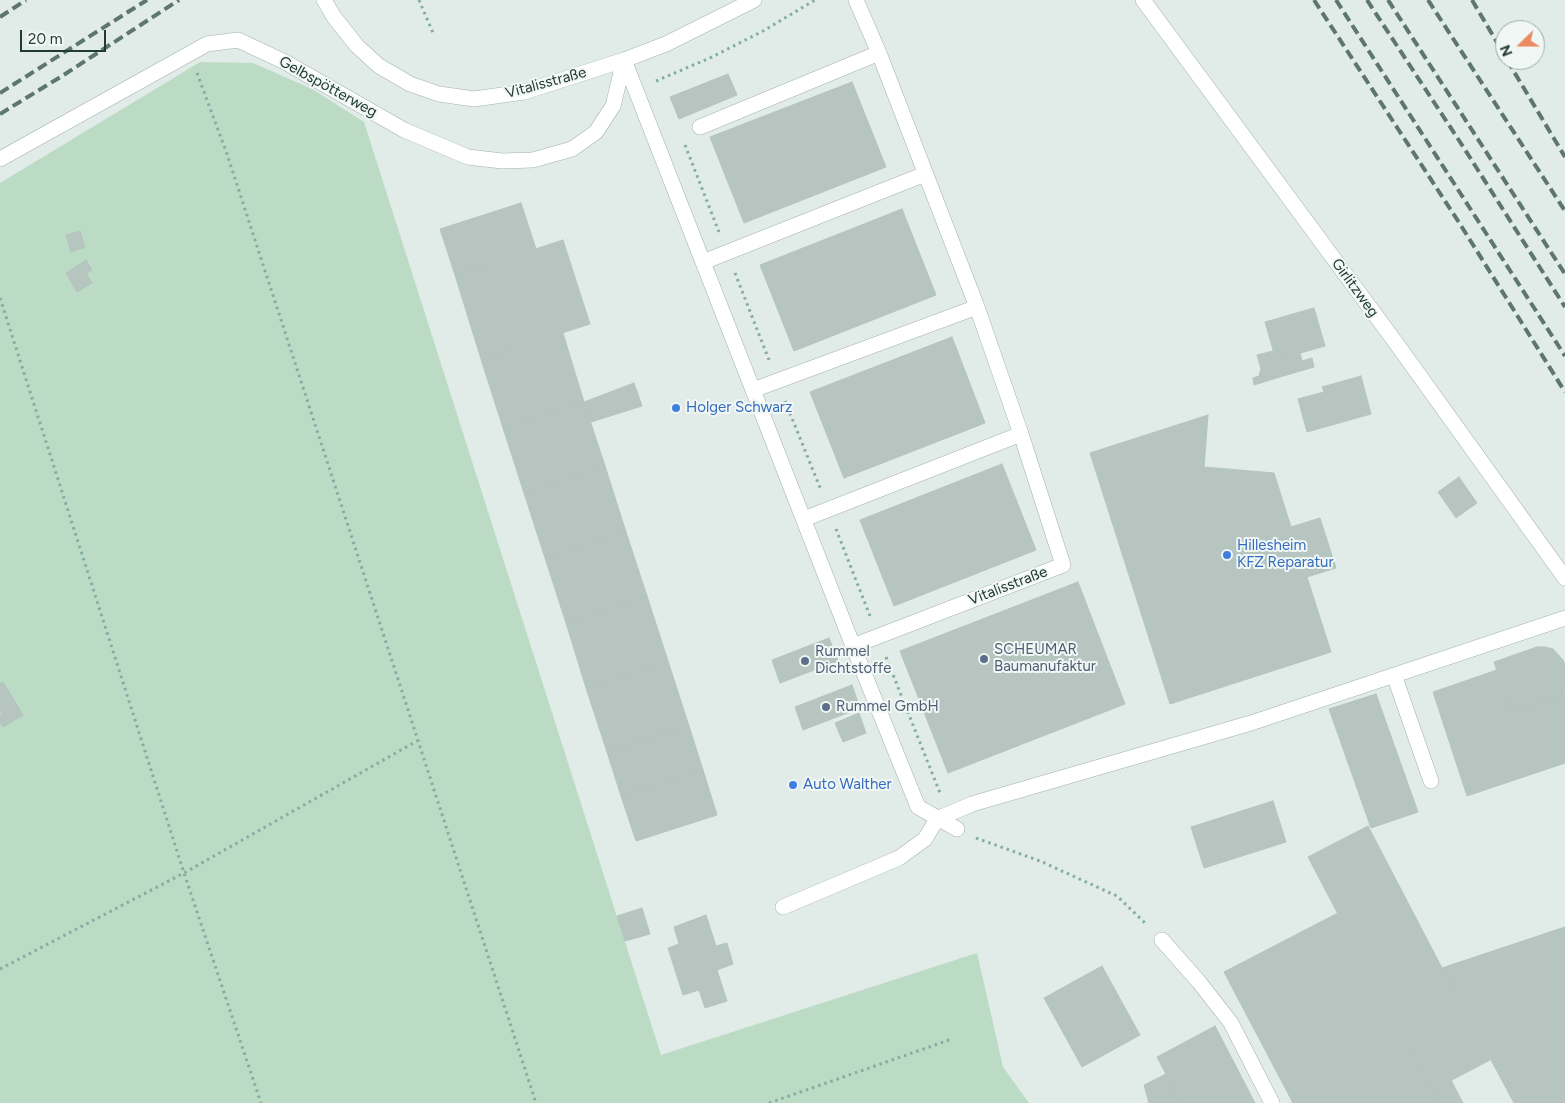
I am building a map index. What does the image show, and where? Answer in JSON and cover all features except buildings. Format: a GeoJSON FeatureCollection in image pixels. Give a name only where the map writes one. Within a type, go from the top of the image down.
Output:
{"type":"FeatureCollection","features":[{"type":"Feature","properties":{"kind":"street","name":"Vitalisstraße"},"geometry":{"type":"LineString","coordinates":[[324,0],[334,17],[357,46],[380,66],[410,84],[438,94],[474,99],[524,92],[624,60],[666,44],[754,0]]}},
{"type":"Feature","properties":{"kind":"street","name":"Vitalisstraße"},"geometry":{"type":"LineString","coordinates":[[853,646],[1063,565],[1021,434],[976,307],[879,53],[856,0]]}},
{"type":"Feature","properties":{"kind":"street","name":"Girlitzweg"},"geometry":{"type":"LineString","coordinates":[[1143,0],[1396,343],[1565,578]]}},
{"type":"Feature","properties":{"kind":"street","name":"Gelbspötterweg"},"geometry":{"type":"LineString","coordinates":[[0,159],[207,44],[238,40],[285,62],[404,130],[468,157],[502,161],[533,160],[572,150],[596,132],[613,106],[624,60]]}},
{"type":"Feature","properties":{"kind":"street"},"geometry":{"type":"LineString","coordinates":[[700,127],[879,53]]}},
{"type":"Feature","properties":{"kind":"street"},"geometry":{"type":"LineString","coordinates":[[624,60],[853,646],[918,807],[957,829]]}},
{"type":"Feature","properties":{"kind":"street"},"geometry":{"type":"LineString","coordinates":[[703,262],[926,174]]}},
{"type":"Feature","properties":{"kind":"street"},"geometry":{"type":"LineString","coordinates":[[753,390],[976,307]]}},
{"type":"Feature","properties":{"kind":"street"},"geometry":{"type":"LineString","coordinates":[[804,519],[1021,434]]}},
{"type":"Feature","properties":{"kind":"street"},"geometry":{"type":"LineString","coordinates":[[782,907],[899,858],[926,839],[937,818],[972,804],[1251,722],[1565,618]]}},
{"type":"Feature","properties":{"kind":"street"},"geometry":{"type":"LineString","coordinates":[[1394,674],[1431,781]]}},
{"type":"Feature","properties":{"kind":"street"},"geometry":{"type":"LineString","coordinates":[[1162,940],[1199,982],[1231,1023],[1272,1103]]}},
{"type":"Feature","properties":{"kind":"path"},"geometry":{"type":"LineString","coordinates":[[418,0],[433,33]]}},
{"type":"Feature","properties":{"kind":"path"},"geometry":{"type":"LineString","coordinates":[[636,87],[658,80],[712,57],[763,31],[815,0]]}},
{"type":"Feature","properties":{"kind":"path"},"geometry":{"type":"LineString","coordinates":[[190,54],[227,154],[536,1103]]}},
{"type":"Feature","properties":{"kind":"path"},"geometry":{"type":"LineString","coordinates":[[0,298],[184,873],[261,1103]]}},
{"type":"Feature","properties":{"kind":"path"},"geometry":{"type":"LineString","coordinates":[[0,969],[184,873],[417,740]]}},
{"type":"Feature","properties":{"kind":"path"},"geometry":{"type":"LineString","coordinates":[[768,1103],[952,1039]]}},
{"type":"Feature","properties":{"kind":"green space"},"geometry":{"type":"Polygon","coordinates":[[[200,62],[253,63],[312,89],[364,122],[661,1055],[977,953],[1003,1067],[1029,1103],[0,1103],[0,183],[200,62]]]}},
{"type":"Feature","properties":{"kind":"railway"},"geometry":{"type":"LineString","coordinates":[[0,17],[26,0]]}},
{"type":"Feature","properties":{"kind":"railway"},"geometry":{"type":"LineString","coordinates":[[0,93],[147,0]]}},
{"type":"Feature","properties":{"kind":"railway"},"geometry":{"type":"LineString","coordinates":[[0,114],[179,0]]}},
{"type":"Feature","properties":{"kind":"railway"},"geometry":{"type":"LineString","coordinates":[[1314,0],[1460,224],[1565,392]]}},
{"type":"Feature","properties":{"kind":"railway"},"geometry":{"type":"LineString","coordinates":[[1336,0],[1565,356]]}},
{"type":"Feature","properties":{"kind":"railway"},"geometry":{"type":"LineString","coordinates":[[1367,0],[1565,307]]}},
{"type":"Feature","properties":{"kind":"railway"},"geometry":{"type":"LineString","coordinates":[[1388,0],[1565,274]]}},
{"type":"Feature","properties":{"kind":"railway"},"geometry":{"type":"LineString","coordinates":[[1428,0],[1565,211]]}},
{"type":"Feature","properties":{"kind":"railway"},"geometry":{"type":"LineString","coordinates":[[1472,0],[1495,39]]}},
{"type":"Feature","properties":{"kind":"railway"},"geometry":{"type":"LineString","coordinates":[[1513,70],[1565,157]]}},
{"type":"Feature","properties":{"kind":"place","name":"Holger Schwarz"},"geometry":{"type":"Point","coordinates":[676,408]}},
{"type":"Feature","properties":{"kind":"place","name":"Hillesheim KFZ Reparatur"},"geometry":{"type":"Point","coordinates":[1227,555]}},
{"type":"Feature","properties":{"kind":"place","name":"SCHEUMAR Baumanufaktur"},"geometry":{"type":"Point","coordinates":[984,659]}},
{"type":"Feature","properties":{"kind":"place","name":"Rummel Dichtstoffe"},"geometry":{"type":"Point","coordinates":[805,661]}},
{"type":"Feature","properties":{"kind":"place","name":"Rummel GmbH"},"geometry":{"type":"Point","coordinates":[826,707]}},
{"type":"Feature","properties":{"kind":"place","name":"Auto Walther"},"geometry":{"type":"Point","coordinates":[793,785]}}]}
